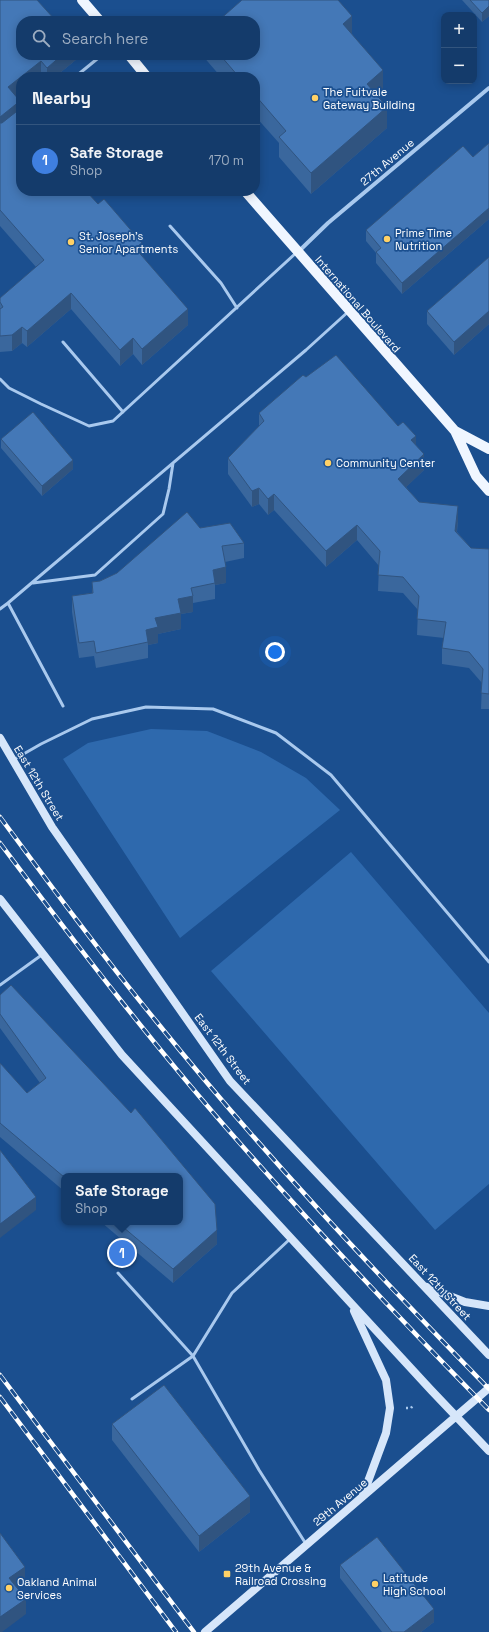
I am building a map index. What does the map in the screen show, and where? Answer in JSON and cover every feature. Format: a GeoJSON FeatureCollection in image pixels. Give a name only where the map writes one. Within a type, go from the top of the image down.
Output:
{"type":"FeatureCollection","features":[{"type":"Feature","properties":{"kind":"main road"},"geometry":{"type":"LineString","coordinates":[[82,0],[96,16]]}},
{"type":"Feature","properties":{"kind":"main road"},"geometry":{"type":"LineString","coordinates":[[133,60],[143,72]]}},
{"type":"Feature","properties":{"kind":"main road","name":"International Boulevard"},"geometry":{"type":"LineString","coordinates":[[249,196],[455,431],[476,476],[489,491]]}},
{"type":"Feature","properties":{"kind":"main road","name":"International Boulevard"},"geometry":{"type":"LineString","coordinates":[[455,431],[489,449]]}},
{"type":"Feature","properties":{"kind":"main road","name":"East 12th Street"},"geometry":{"type":"LineString","coordinates":[[0,738],[52,827],[230,1081],[489,1355]]}},
{"type":"Feature","properties":{"kind":"main road"},"geometry":{"type":"LineString","coordinates":[[0,899],[122,1055],[455,1417],[489,1451]]}},
{"type":"Feature","properties":{"kind":"main road"},"geometry":{"type":"LineString","coordinates":[[424,1286],[465,1302],[489,1306]]}},
{"type":"Feature","properties":{"kind":"main road"},"geometry":{"type":"LineString","coordinates":[[350,1303],[386,1380],[390,1408],[386,1434],[363,1496]]}},
{"type":"Feature","properties":{"kind":"main road","name":"29th Avenue"},"geometry":{"type":"LineString","coordinates":[[205,1632],[489,1388]]}},
{"type":"Feature","properties":{"kind":"street","name":"27th Avenue"},"geometry":{"type":"LineString","coordinates":[[298,252],[328,223],[489,88]]}},
{"type":"Feature","properties":{"kind":"lane"},"geometry":{"type":"LineString","coordinates":[[81,72],[96,60]]}},
{"type":"Feature","properties":{"kind":"lane"},"geometry":{"type":"LineString","coordinates":[[170,226],[221,283],[237,308]]}},
{"type":"Feature","properties":{"kind":"lane"},"geometry":{"type":"LineString","coordinates":[[0,379],[9,388],[89,426],[113,421],[298,252]]}},
{"type":"Feature","properties":{"kind":"lane"},"geometry":{"type":"LineString","coordinates":[[0,609],[300,355],[349,311]]}},
{"type":"Feature","properties":{"kind":"lane"},"geometry":{"type":"LineString","coordinates":[[63,342],[123,412]]}},
{"type":"Feature","properties":{"kind":"lane"},"geometry":{"type":"LineString","coordinates":[[32,583],[94,575],[162,514],[169,489],[173,463]]}},
{"type":"Feature","properties":{"kind":"lane"},"geometry":{"type":"LineString","coordinates":[[8,603],[63,706]]}},
{"type":"Feature","properties":{"kind":"lane"},"geometry":{"type":"LineString","coordinates":[[13,760],[41,744],[92,720],[146,707],[213,710],[276,733],[331,774],[489,962]]}},
{"type":"Feature","properties":{"kind":"lane"},"geometry":{"type":"LineString","coordinates":[[0,985],[43,954]]}},
{"type":"Feature","properties":{"kind":"lane"},"geometry":{"type":"LineString","coordinates":[[132,1399],[193,1356],[232,1293],[291,1238]]}},
{"type":"Feature","properties":{"kind":"lane"},"geometry":{"type":"LineString","coordinates":[[118,1273],[193,1356],[259,1470],[306,1544]]}},
{"type":"Feature","properties":{"kind":"path"},"geometry":{"type":"LineString","coordinates":[[411,1408],[414,1404]]}},
{"type":"Feature","properties":{"kind":"path"},"geometry":{"type":"LineString","coordinates":[[406,1408],[411,1408]]}},
{"type":"Feature","properties":{"kind":"shaded area"},"geometry":{"type":"Polygon","coordinates":[[[151,729],[207,731],[261,752],[306,778],[340,810],[180,938],[63,759],[88,743],[151,729]]]}},
{"type":"Feature","properties":{"kind":"shaded area"},"geometry":{"type":"Polygon","coordinates":[[[351,852],[489,1013],[489,1184],[435,1230],[211,971],[351,852]]]}},
{"type":"Feature","properties":{"kind":"building"},"geometry":{"type":"Polygon","coordinates":[[[0,0],[37,0],[51,16],[16,16],[16,60],[56,60],[47,68],[41,61],[27,72],[16,72],[16,81],[8,87],[16,96],[16,104],[0,117],[0,0]]]}},
{"type":"Feature","properties":{"kind":"building","name":"The Fuitvale Gateway Building"},"geometry":{"type":"Polygon","coordinates":[[[242,0],[338,0],[352,16],[343,24],[383,70],[367,84],[387,107],[311,173],[279,137],[286,131],[260,101],[260,72],[235,72],[224,60],[260,60],[260,16],[224,16],[242,0]]]}},
{"type":"Feature","properties":{"kind":"building"},"geometry":{"type":"Polygon","coordinates":[[[470,0],[489,0],[489,6],[482,13],[470,0]]]}},
{"type":"Feature","properties":{"kind":"building","name":"St. Joseph’s Senior Apartments"},"geometry":{"type":"Polygon","coordinates":[[[16,112],[16,196],[91,196],[98,204],[104,199],[142,243],[135,248],[188,309],[142,349],[133,338],[120,350],[71,293],[27,331],[22,327],[12,335],[0,336],[0,309],[3,307],[0,302],[0,298],[44,260],[0,210],[0,123],[16,112]]]}},
{"type":"Feature","properties":{"kind":"building"},"geometry":{"type":"Polygon","coordinates":[[[489,143],[489,208],[402,283],[376,252],[381,248],[366,230],[463,146],[473,157],[489,143]]]}},
{"type":"Feature","properties":{"kind":"building"},"geometry":{"type":"Polygon","coordinates":[[[489,257],[489,311],[454,342],[427,311],[489,257]]]}},
{"type":"Feature","properties":{"kind":"building"},"geometry":{"type":"Polygon","coordinates":[[[336,355],[398,426],[403,422],[416,436],[411,440],[424,454],[398,479],[419,502],[458,506],[455,531],[471,548],[489,549],[489,694],[481,693],[483,669],[469,652],[442,648],[446,622],[417,619],[419,596],[403,577],[378,575],[380,551],[357,525],[326,551],[274,494],[268,499],[259,488],[252,491],[228,458],[264,421],[259,413],[303,375],[306,377],[336,355]]]}},
{"type":"Feature","properties":{"kind":"building"},"geometry":{"type":"Polygon","coordinates":[[[33,412],[73,460],[42,486],[1,439],[33,412]]]}},
{"type":"Feature","properties":{"kind":"building"},"geometry":{"type":"Polygon","coordinates":[[[187,512],[200,528],[230,523],[244,543],[222,546],[226,567],[213,570],[215,583],[191,588],[193,596],[178,599],[181,613],[155,618],[158,627],[146,630],[148,642],[96,653],[94,641],[79,643],[72,596],[93,593],[92,582],[100,581],[117,573],[187,512]]]}},
{"type":"Feature","properties":{"kind":"building"},"geometry":{"type":"Polygon","coordinates":[[[11,985],[131,1113],[135,1108],[215,1204],[217,1230],[173,1269],[121,1225],[183,1225],[183,1173],[61,1173],[61,1174],[0,1123],[0,1063],[27,1093],[46,1078],[0,1014],[0,995],[11,985]]]}},
{"type":"Feature","properties":{"kind":"building"},"geometry":{"type":"Polygon","coordinates":[[[0,1150],[36,1197],[0,1224],[0,1150]]]}},
{"type":"Feature","properties":{"kind":"building"},"geometry":{"type":"Polygon","coordinates":[[[164,1385],[250,1496],[199,1536],[112,1424],[164,1385]]]}},
{"type":"Feature","properties":{"kind":"building","name":"Oakland Animal Services"},"geometry":{"type":"Polygon","coordinates":[[[0,1533],[25,1567],[9,1578],[26,1599],[0,1617],[0,1533]]]}},
{"type":"Feature","properties":{"kind":"building"},"geometry":{"type":"Polygon","coordinates":[[[377,1537],[434,1609],[404,1632],[392,1632],[340,1565],[377,1537]]]}},
{"type":"Feature","properties":{"kind":"railway"},"geometry":{"type":"LineString","coordinates":[[0,817],[116,971],[195,1069],[318,1209],[489,1389]]}},
{"type":"Feature","properties":{"kind":"railway"},"geometry":{"type":"LineString","coordinates":[[0,843],[116,994],[206,1104],[330,1243],[489,1410]]}},
{"type":"Feature","properties":{"kind":"railway"},"geometry":{"type":"LineString","coordinates":[[0,1375],[194,1632]]}},
{"type":"Feature","properties":{"kind":"railway"},"geometry":{"type":"LineString","coordinates":[[0,1397],[176,1632]]}},
{"type":"Feature","properties":{"kind":"place","name":"The Fuitvale Gateway Building"},"geometry":{"type":"Point","coordinates":[315,98]}},
{"type":"Feature","properties":{"kind":"place","name":"Prime Time Nutrition"},"geometry":{"type":"Point","coordinates":[387,239]}},
{"type":"Feature","properties":{"kind":"place","name":"St. Joseph’s Senior Apartments"},"geometry":{"type":"Point","coordinates":[71,242]}},
{"type":"Feature","properties":{"kind":"place","name":"Community Center"},"geometry":{"type":"Point","coordinates":[328,463]}},
{"type":"Feature","properties":{"kind":"place","name":"Safe Storage"},"geometry":{"type":"Point","coordinates":[122,1253]}},
{"type":"Feature","properties":{"kind":"place","name":"29th Avenue & Railroad Crossing"},"geometry":{"type":"Point","coordinates":[227,1574]}},
{"type":"Feature","properties":{"kind":"place","name":"Latitude High School"},"geometry":{"type":"Point","coordinates":[375,1584]}},
{"type":"Feature","properties":{"kind":"place","name":"Oakland Animal Services"},"geometry":{"type":"Point","coordinates":[9,1588]}}]}
